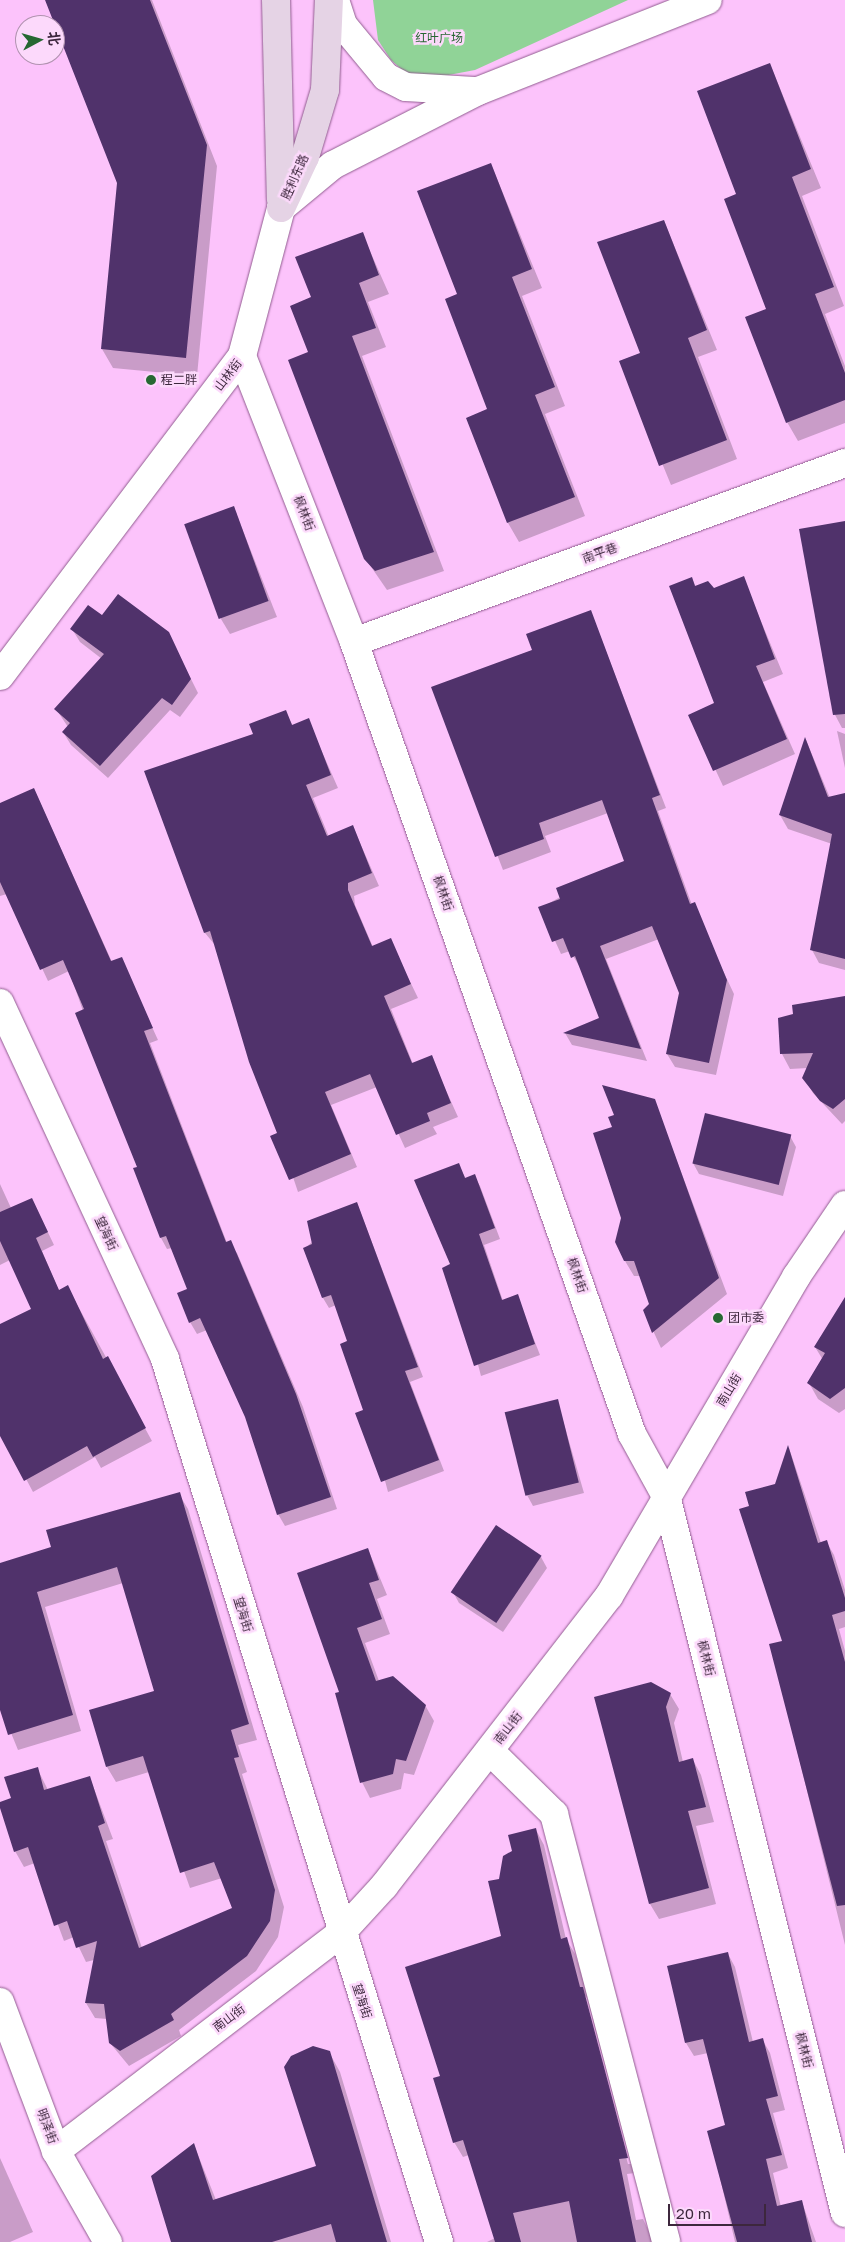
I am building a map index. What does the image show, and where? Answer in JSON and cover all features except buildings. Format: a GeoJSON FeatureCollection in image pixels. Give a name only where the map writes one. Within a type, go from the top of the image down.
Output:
{"type":"FeatureCollection","features":[{"type":"Feature","properties":{"kind":"main road","name":"胜利东路"},"geometry":{"type":"LineString","coordinates":[[276,0],[281,208]]}},
{"type":"Feature","properties":{"kind":"main road","name":"胜利东路"},"geometry":{"type":"LineString","coordinates":[[281,208],[305,157],[325,90],[330,0]]}},
{"type":"Feature","properties":{"kind":"street"},"geometry":{"type":"LineString","coordinates":[[335,0],[343,25],[386,77],[406,87],[478,91]]}},
{"type":"Feature","properties":{"kind":"street"},"geometry":{"type":"LineString","coordinates":[[281,208],[332,165],[478,91],[708,0]]}},
{"type":"Feature","properties":{"kind":"street","name":"山林街"},"geometry":{"type":"LineString","coordinates":[[0,676],[242,356],[281,208]]}},
{"type":"Feature","properties":{"kind":"street","name":"枫林街"},"geometry":{"type":"LineString","coordinates":[[242,356],[354,642],[632,1434],[666,1496],[845,2214]]}},
{"type":"Feature","properties":{"kind":"street","name":"南平巷"},"geometry":{"type":"LineString","coordinates":[[354,642],[845,463]]}},
{"type":"Feature","properties":{"kind":"street","name":"望海街"},"geometry":{"type":"LineString","coordinates":[[0,1003],[164,1359],[341,1933],[439,2242]]}},
{"type":"Feature","properties":{"kind":"street","name":"南山街"},"geometry":{"type":"LineString","coordinates":[[56,2151],[341,1933],[384,1886],[609,1596],[796,1277],[845,1205]]}},
{"type":"Feature","properties":{"kind":"street"},"geometry":{"type":"LineString","coordinates":[[490,1750],[554,1814],[666,2242]]}},
{"type":"Feature","properties":{"kind":"street","name":"明泽街"},"geometry":{"type":"LineString","coordinates":[[0,2002],[56,2151],[108,2242]]}},
{"type":"Feature","properties":{"kind":"green space","name":"红叶广场"},"geometry":{"type":"Polygon","coordinates":[[[373,0],[628,0],[475,70],[438,77],[408,75],[391,60],[378,40],[373,0]]]}},
{"type":"Feature","properties":{"kind":"place","name":"程二胖"},"geometry":{"type":"Point","coordinates":[151,380]}},
{"type":"Feature","properties":{"kind":"place","name":"团市委"},"geometry":{"type":"Point","coordinates":[718,1318]}}]}
